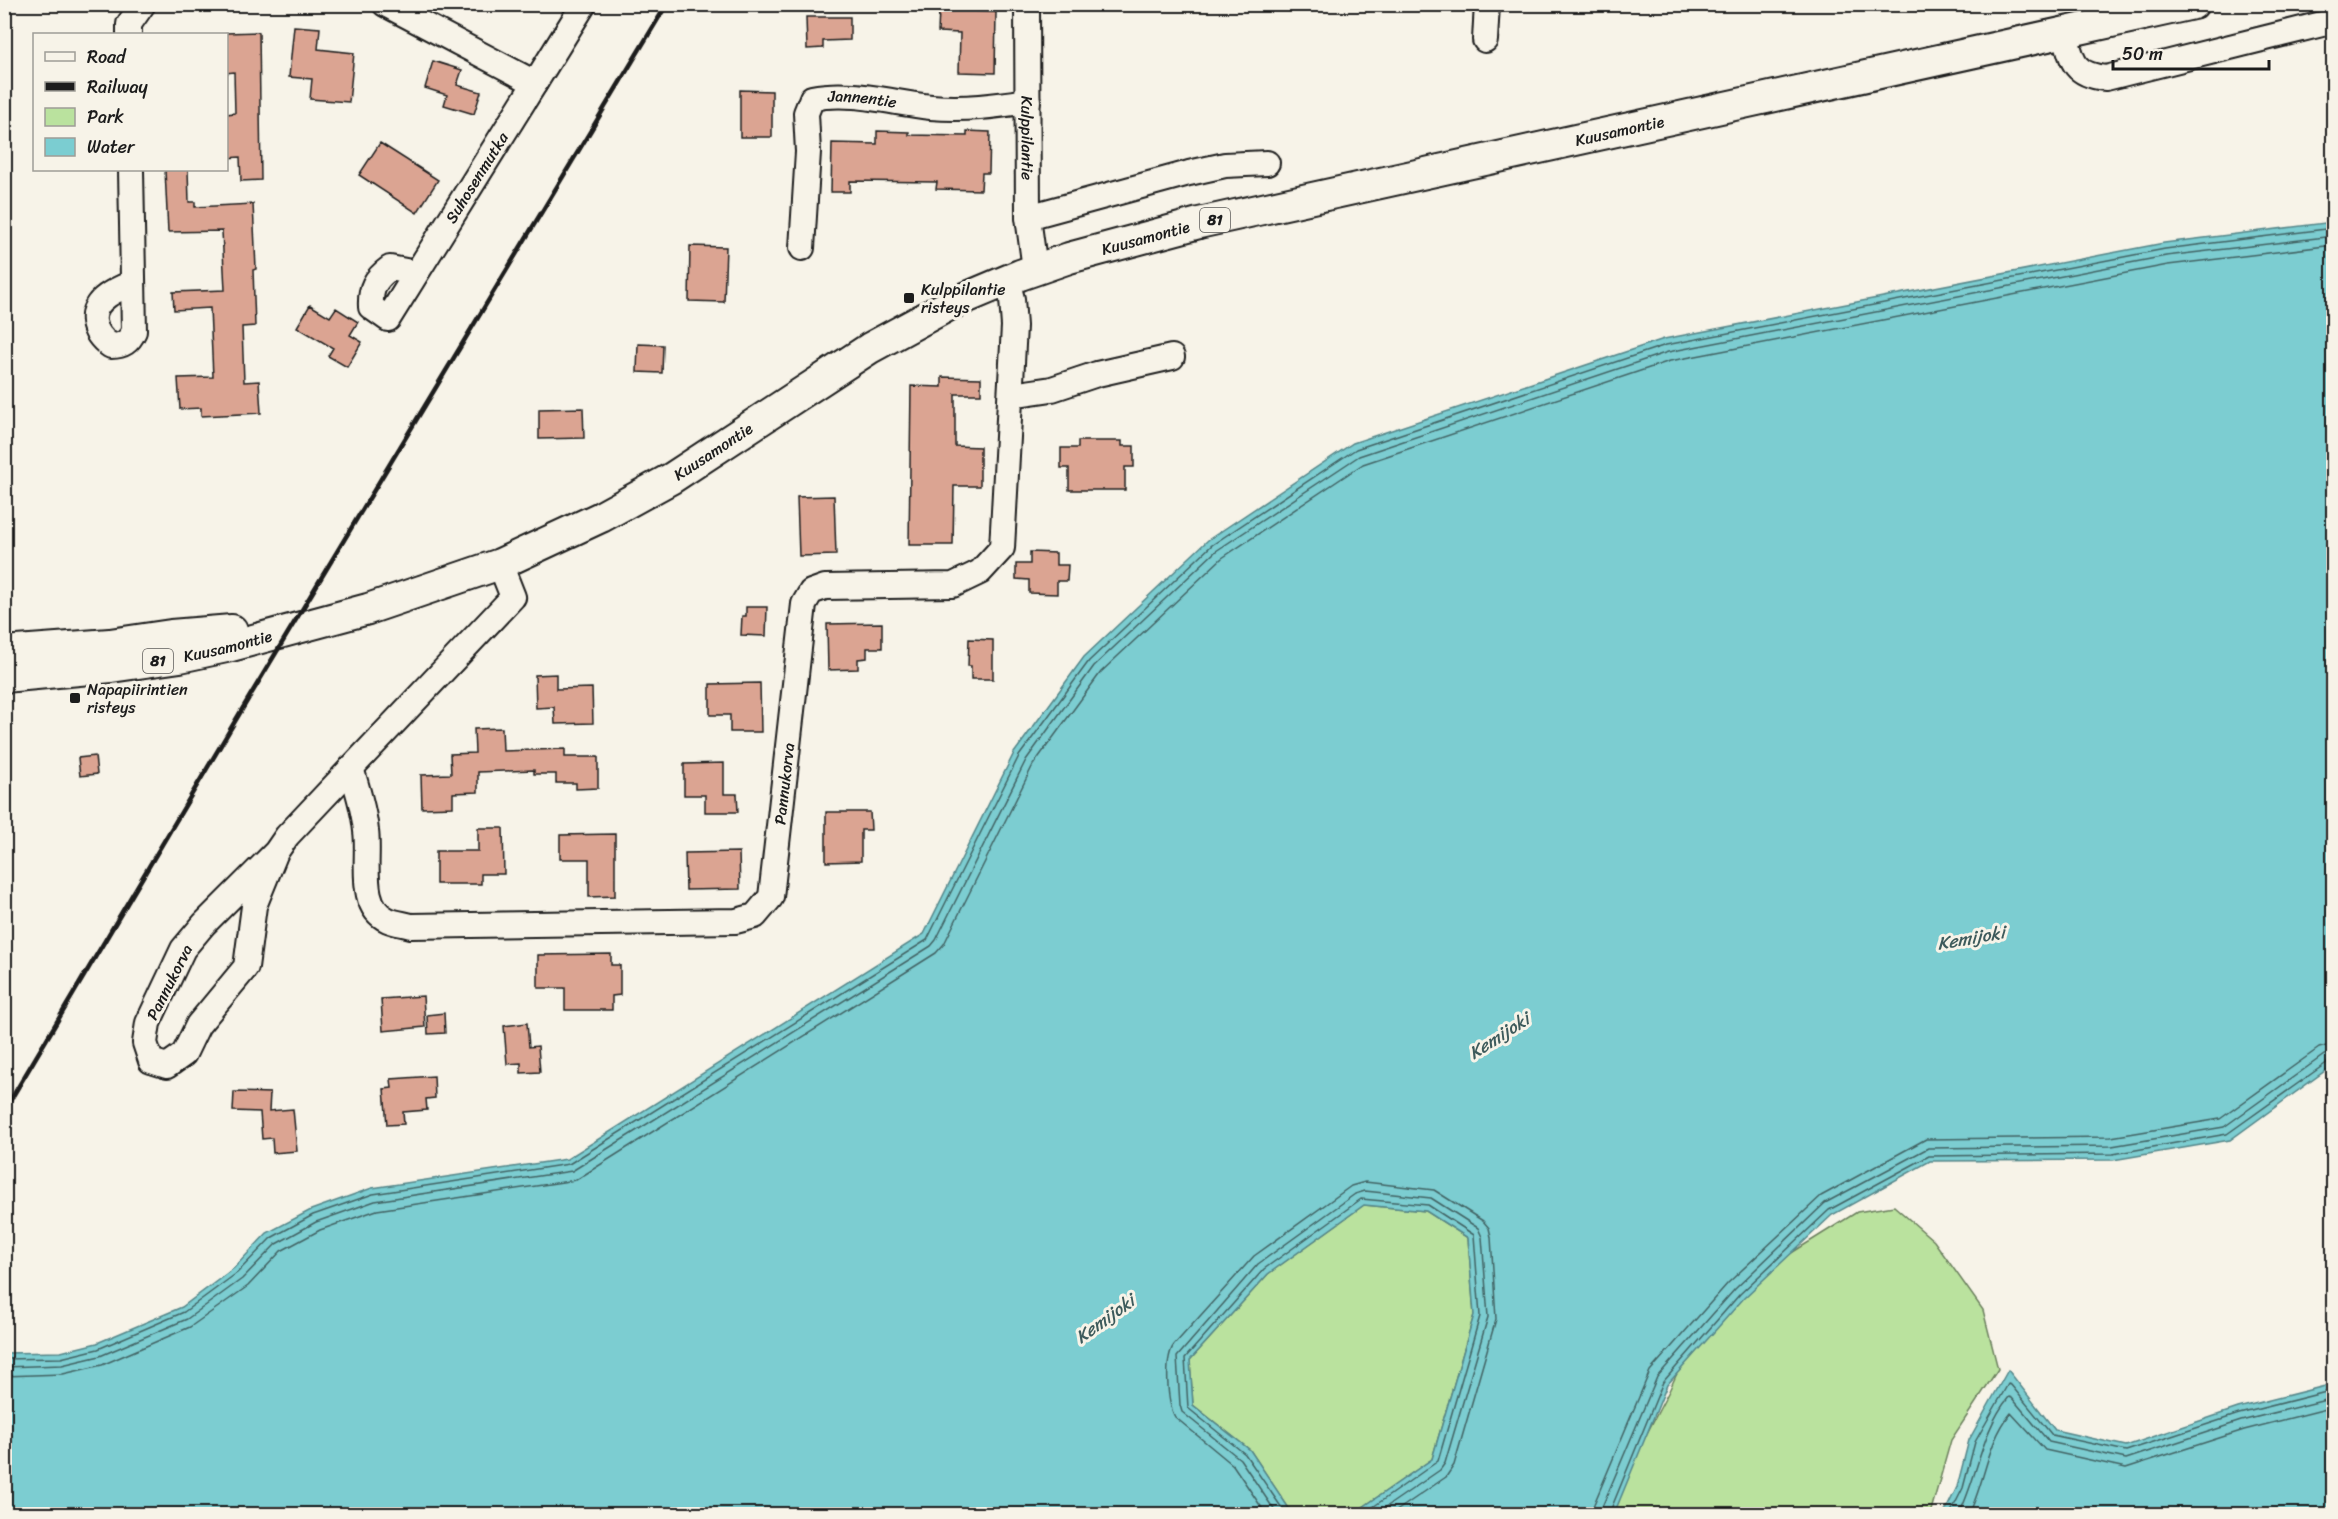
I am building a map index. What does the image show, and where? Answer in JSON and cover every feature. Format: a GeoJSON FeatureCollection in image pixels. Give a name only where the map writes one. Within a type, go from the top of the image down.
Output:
{"type":"FeatureCollection","features":[{"type":"Feature","properties":{"kind":"main road","name":"Kuusamontie"},"geometry":{"type":"LineString","coordinates":[[4,677],[111,668],[231,646],[368,609],[500,564],[590,522],[672,478],[870,348],[951,304],[1035,269],[1199,223],[2193,4]]}},
{"type":"Feature","properties":{"kind":"main road","name":"Kuusamontie"},"geometry":{"type":"LineString","coordinates":[[4,652],[307,624]]}},
{"type":"Feature","properties":{"kind":"street"},"geometry":{"type":"LineString","coordinates":[[129,33],[129,24],[143,4]]}},
{"type":"Feature","properties":{"kind":"street"},"geometry":{"type":"LineString","coordinates":[[385,4],[535,83]]}},
{"type":"Feature","properties":{"kind":"street","name":"Suhosenmutka"},"geometry":{"type":"LineString","coordinates":[[416,273],[584,4]]}},
{"type":"Feature","properties":{"kind":"street","name":"Kulppilantie"},"geometry":{"type":"LineString","coordinates":[[1027,4],[1028,217],[1035,269]]}},
{"type":"Feature","properties":{"kind":"street"},"geometry":{"type":"LineString","coordinates":[[1485,40],[1487,4]]}},
{"type":"Feature","properties":{"kind":"street"},"geometry":{"type":"LineString","coordinates":[[2065,33],[2072,59],[2081,72],[2092,77],[2106,78],[2334,21]]}},
{"type":"Feature","properties":{"kind":"street","name":"Jannentie"},"geometry":{"type":"LineString","coordinates":[[802,248],[808,152],[806,113],[812,98],[831,94],[933,107],[984,108],[1028,101]]}},
{"type":"Feature","properties":{"kind":"street"},"geometry":{"type":"LineString","coordinates":[[1028,217],[1198,171],[1225,165],[1268,163]]}},
{"type":"Feature","properties":{"kind":"street"},"geometry":{"type":"LineString","coordinates":[[131,171],[133,282]]}},
{"type":"Feature","properties":{"kind":"street","name":"Pannukorva"},"geometry":{"type":"LineString","coordinates":[[351,768],[367,832],[367,888],[372,903],[387,920],[411,926],[736,921],[755,916],[771,897],[804,603],[811,592],[825,587],[953,585],[980,572],[1002,548],[1014,326],[1012,299],[1007,280]]}},
{"type":"Feature","properties":{"kind":"street"},"geometry":{"type":"LineString","coordinates":[[1011,395],[1052,389],[1097,374],[1172,357]]}},
{"type":"Feature","properties":{"kind":"street","name":"Pannukorva"},"geometry":{"type":"LineString","coordinates":[[276,852],[254,906],[246,967],[198,1025],[184,1054],[167,1066],[151,1060],[145,1043],[148,1023],[183,949],[513,597],[500,564]]}},
{"type":"Feature","properties":{"kind":"green space"},"geometry":{"type":"Polygon","coordinates":[[[1364,1205],[1426,1211],[1468,1238],[1474,1315],[1432,1459],[1353,1514],[1292,1513],[1250,1450],[1193,1405],[1190,1360],[1268,1274],[1364,1205]]]}},
{"type":"Feature","properties":{"kind":"green space"},"geometry":{"type":"Polygon","coordinates":[[[1894,1206],[1934,1241],[1983,1310],[1998,1369],[1951,1440],[1930,1514],[1605,1514],[1669,1391],[1699,1325],[1729,1292],[1857,1212],[1894,1206]]]}},
{"type":"Feature","properties":{"kind":"water","name":"Kemijoki"},"geometry":{"type":"Polygon","coordinates":[[[2333,222],[2333,1065],[2230,1140],[2113,1160],[1930,1161],[1832,1215],[1744,1298],[1667,1385],[1614,1514],[1353,1514],[1432,1459],[1474,1315],[1468,1238],[1426,1211],[1364,1205],[1268,1274],[1190,1360],[1193,1405],[1250,1450],[1292,1513],[1332,1514],[5,1514],[5,1353],[61,1352],[97,1343],[182,1307],[234,1268],[267,1233],[311,1210],[372,1188],[567,1159],[924,934],[1014,753],[1084,657],[1208,540],[1353,443],[1664,339],[2164,243],[2333,222]]]}},
{"type":"Feature","properties":{"kind":"water"},"geometry":{"type":"Polygon","coordinates":[[[2008,1370],[2055,1430],[2126,1446],[2238,1408],[2333,1384],[2333,1514],[1944,1514],[1957,1487],[1969,1440],[2008,1370]]]}},
{"type":"Feature","properties":{"kind":"building"},"geometry":{"type":"Polygon","coordinates":[[[939,10],[996,12],[995,73],[959,72],[960,33],[938,32],[939,10]]]}},
{"type":"Feature","properties":{"kind":"building"},"geometry":{"type":"Polygon","coordinates":[[[806,17],[850,17],[850,40],[823,41],[823,48],[807,49],[806,17]]]}},
{"type":"Feature","properties":{"kind":"building"},"geometry":{"type":"Polygon","coordinates":[[[294,26],[320,28],[318,49],[354,53],[349,102],[310,99],[312,79],[289,77],[294,26]]]}},
{"type":"Feature","properties":{"kind":"building"},"geometry":{"type":"Polygon","coordinates":[[[259,32],[261,180],[241,181],[240,157],[228,158],[228,114],[235,113],[234,72],[228,73],[228,33],[226,33],[259,32]]]}},
{"type":"Feature","properties":{"kind":"building"},"geometry":{"type":"Polygon","coordinates":[[[433,61],[462,70],[457,85],[481,92],[474,114],[444,105],[447,95],[425,88],[433,61]]]}},
{"type":"Feature","properties":{"kind":"building"},"geometry":{"type":"Polygon","coordinates":[[[740,90],[772,91],[772,137],[740,137],[740,90]]]}},
{"type":"Feature","properties":{"kind":"building"},"geometry":{"type":"Polygon","coordinates":[[[877,131],[909,132],[909,135],[967,136],[967,131],[990,132],[989,173],[982,173],[981,190],[936,189],[937,182],[850,181],[850,192],[831,192],[832,143],[877,144],[877,131]]]}},
{"type":"Feature","properties":{"kind":"building"},"geometry":{"type":"Polygon","coordinates":[[[380,143],[438,180],[417,213],[359,175],[380,143]]]}},
{"type":"Feature","properties":{"kind":"building"},"geometry":{"type":"Polygon","coordinates":[[[165,171],[188,171],[189,202],[195,202],[195,207],[253,204],[256,269],[253,270],[255,326],[242,327],[244,382],[259,381],[261,413],[201,416],[201,408],[180,409],[178,378],[213,377],[210,308],[174,310],[173,292],[225,290],[222,231],[168,232],[165,171]]]}},
{"type":"Feature","properties":{"kind":"building"},"geometry":{"type":"Polygon","coordinates":[[[690,246],[726,247],[724,302],[689,301],[690,246]]]}},
{"type":"Feature","properties":{"kind":"building"},"geometry":{"type":"Polygon","coordinates":[[[310,305],[330,317],[336,308],[358,322],[350,335],[362,342],[347,367],[328,356],[333,348],[297,327],[310,305]]]}},
{"type":"Feature","properties":{"kind":"building"},"geometry":{"type":"Polygon","coordinates":[[[638,344],[663,345],[662,373],[637,372],[638,344]]]}},
{"type":"Feature","properties":{"kind":"building"},"geometry":{"type":"Polygon","coordinates":[[[942,377],[981,378],[981,394],[955,394],[955,446],[980,447],[980,486],[954,486],[953,545],[909,545],[911,386],[942,387],[942,377]]]}},
{"type":"Feature","properties":{"kind":"building"},"geometry":{"type":"Polygon","coordinates":[[[583,408],[584,438],[539,439],[539,409],[583,408]]]}},
{"type":"Feature","properties":{"kind":"building"},"geometry":{"type":"Polygon","coordinates":[[[1078,441],[1122,441],[1122,446],[1134,446],[1134,467],[1125,467],[1125,490],[1069,490],[1069,468],[1061,468],[1061,448],[1078,448],[1078,441]]]}},
{"type":"Feature","properties":{"kind":"building"},"geometry":{"type":"Polygon","coordinates":[[[834,496],[836,555],[799,556],[797,497],[834,496]]]}},
{"type":"Feature","properties":{"kind":"building"},"geometry":{"type":"Polygon","coordinates":[[[1030,552],[1056,553],[1056,565],[1068,565],[1067,581],[1057,581],[1057,594],[1029,593],[1029,580],[1016,579],[1016,564],[1030,564],[1030,552]]]}},
{"type":"Feature","properties":{"kind":"building"},"geometry":{"type":"Polygon","coordinates":[[[746,607],[767,607],[766,636],[741,635],[742,616],[746,616],[746,607]]]}},
{"type":"Feature","properties":{"kind":"building"},"geometry":{"type":"Polygon","coordinates":[[[882,623],[882,648],[867,648],[867,658],[858,659],[858,669],[828,670],[827,624],[882,623]]]}},
{"type":"Feature","properties":{"kind":"building"},"geometry":{"type":"Polygon","coordinates":[[[969,639],[993,640],[993,679],[971,679],[971,666],[968,666],[969,639]]]}},
{"type":"Feature","properties":{"kind":"building"},"geometry":{"type":"Polygon","coordinates":[[[556,674],[556,689],[592,688],[593,723],[555,724],[554,707],[536,708],[535,675],[556,674]]]}},
{"type":"Feature","properties":{"kind":"building"},"geometry":{"type":"Polygon","coordinates":[[[760,683],[761,732],[730,732],[730,715],[710,715],[710,684],[760,683]]]}},
{"type":"Feature","properties":{"kind":"building"},"geometry":{"type":"Polygon","coordinates":[[[502,728],[503,751],[565,749],[565,757],[598,757],[598,788],[576,789],[576,783],[556,783],[556,774],[534,774],[534,770],[478,772],[478,792],[453,793],[453,807],[422,808],[421,775],[451,774],[450,754],[475,753],[474,729],[502,728]]]}},
{"type":"Feature","properties":{"kind":"building"},"geometry":{"type":"Polygon","coordinates":[[[95,756],[97,774],[80,776],[78,758],[95,756]]]}},
{"type":"Feature","properties":{"kind":"building"},"geometry":{"type":"Polygon","coordinates":[[[724,763],[724,794],[737,794],[738,812],[705,812],[705,795],[684,795],[684,764],[724,763]]]}},
{"type":"Feature","properties":{"kind":"building"},"geometry":{"type":"Polygon","coordinates":[[[826,812],[870,812],[871,830],[861,830],[861,861],[826,862],[826,812]]]}},
{"type":"Feature","properties":{"kind":"building"},"geometry":{"type":"Polygon","coordinates":[[[478,828],[503,828],[504,874],[481,874],[481,884],[436,884],[436,851],[478,851],[478,828]]]}},
{"type":"Feature","properties":{"kind":"building"},"geometry":{"type":"Polygon","coordinates":[[[615,834],[615,896],[589,897],[589,859],[560,859],[560,835],[615,834]]]}},
{"type":"Feature","properties":{"kind":"building"},"geometry":{"type":"Polygon","coordinates":[[[739,852],[740,889],[686,890],[685,853],[739,852]]]}},
{"type":"Feature","properties":{"kind":"building"},"geometry":{"type":"Polygon","coordinates":[[[611,954],[611,965],[620,965],[620,995],[612,996],[612,1010],[565,1010],[565,988],[538,988],[538,955],[611,954]]]}},
{"type":"Feature","properties":{"kind":"building"},"geometry":{"type":"Polygon","coordinates":[[[423,996],[425,1027],[383,1031],[381,999],[423,996]]]}},
{"type":"Feature","properties":{"kind":"building"},"geometry":{"type":"Polygon","coordinates":[[[444,1013],[445,1033],[428,1034],[427,1015],[444,1013]]]}},
{"type":"Feature","properties":{"kind":"building"},"geometry":{"type":"Polygon","coordinates":[[[527,1023],[529,1047],[538,1046],[540,1072],[521,1073],[521,1063],[507,1064],[504,1026],[527,1023]]]}},
{"type":"Feature","properties":{"kind":"building"},"geometry":{"type":"Polygon","coordinates":[[[434,1076],[435,1098],[426,1099],[427,1110],[403,1112],[404,1124],[387,1125],[384,1089],[392,1088],[391,1079],[434,1076]]]}},
{"type":"Feature","properties":{"kind":"building"},"geometry":{"type":"Polygon","coordinates":[[[234,1092],[270,1093],[269,1111],[293,1109],[297,1151],[273,1153],[272,1138],[262,1139],[260,1112],[233,1111],[234,1092]]]}},
{"type":"Feature","properties":{"kind":"railway"},"geometry":{"type":"LineString","coordinates":[[4,1111],[250,696],[667,4]]}},
{"type":"Feature","properties":{"kind":"place","name":"Kulppilantie risteys"},"geometry":{"type":"Point","coordinates":[909,298]}},
{"type":"Feature","properties":{"kind":"place","name":"Napapiirintien risteys"},"geometry":{"type":"Point","coordinates":[75,698]}}]}
